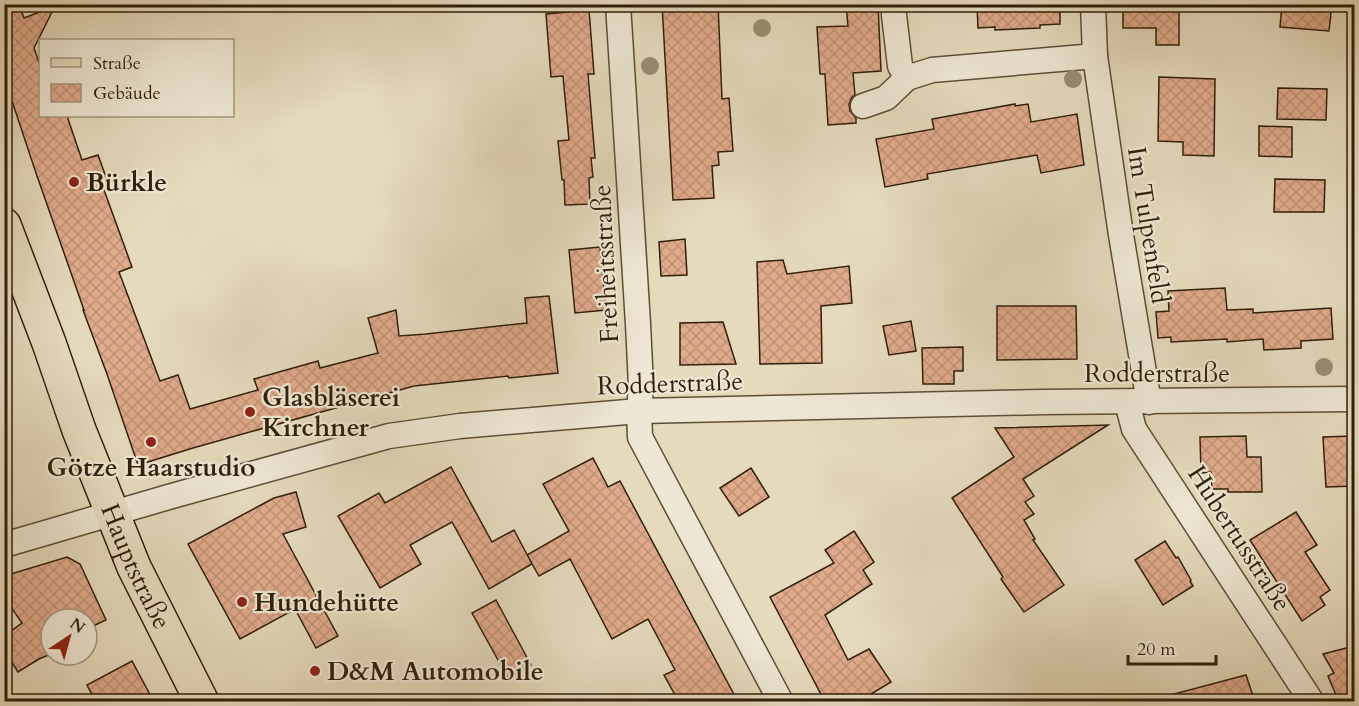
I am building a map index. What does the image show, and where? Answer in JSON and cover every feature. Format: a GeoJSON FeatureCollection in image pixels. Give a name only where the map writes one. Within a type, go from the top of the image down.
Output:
{"type":"FeatureCollection","features":[{"type":"Feature","properties":{"kind":"main road","name":"Hauptstraße"},"geometry":{"type":"LineString","coordinates":[[4,225],[79,430],[134,567],[202,702]]}},
{"type":"Feature","properties":{"kind":"street","name":"Freiheitsstraße"},"geometry":{"type":"LineString","coordinates":[[618,4],[638,324],[640,437],[781,702]]}},
{"type":"Feature","properties":{"kind":"street","name":"Im Tulpenfeld"},"geometry":{"type":"LineString","coordinates":[[1093,4],[1095,57],[1120,235],[1138,402]]}},
{"type":"Feature","properties":{"kind":"street"},"geometry":{"type":"LineString","coordinates":[[894,15],[900,66],[906,78]]}},
{"type":"Feature","properties":{"kind":"street"},"geometry":{"type":"LineString","coordinates":[[862,106],[886,98],[906,78],[932,70],[1095,57]]}},
{"type":"Feature","properties":{"kind":"street","name":"Rodderstraße"},"geometry":{"type":"LineString","coordinates":[[4,545],[389,436],[460,426],[639,411],[1044,402],[1354,399]]}},
{"type":"Feature","properties":{"kind":"street","name":"Hubertusstraße"},"geometry":{"type":"LineString","coordinates":[[1138,402],[1134,429],[1312,702]]}},
{"type":"Feature","properties":{"kind":"building"},"geometry":{"type":"Polygon","coordinates":[[[4,4],[19,4],[24,18],[55,6],[34,48],[39,62],[39,117],[67,117],[82,160],[98,155],[110,188],[104,190],[132,267],[119,272],[160,381],[178,375],[190,409],[258,390],[254,379],[318,361],[320,368],[378,353],[368,318],[396,310],[399,336],[426,334],[527,323],[525,298],[549,296],[558,373],[414,386],[138,465],[4,77],[4,4]]]}},
{"type":"Feature","properties":{"kind":"building"},"geometry":{"type":"Polygon","coordinates":[[[662,4],[718,4],[722,99],[729,98],[733,151],[718,152],[719,165],[712,166],[714,198],[673,200],[662,4]]]}},
{"type":"Feature","properties":{"kind":"building"},"geometry":{"type":"Polygon","coordinates":[[[846,4],[878,4],[881,71],[853,73],[855,95],[849,104],[856,123],[828,125],[825,74],[820,74],[817,27],[848,26],[846,4]]]}},
{"type":"Feature","properties":{"kind":"building"},"geometry":{"type":"Polygon","coordinates":[[[977,4],[1060,4],[1060,24],[1040,25],[1040,28],[995,30],[995,27],[978,28],[977,4]]]}},
{"type":"Feature","properties":{"kind":"building"},"geometry":{"type":"Polygon","coordinates":[[[1123,4],[1179,4],[1179,45],[1156,45],[1156,28],[1123,28],[1123,4]]]}},
{"type":"Feature","properties":{"kind":"building"},"geometry":{"type":"Polygon","coordinates":[[[1282,4],[1332,4],[1329,31],[1280,27],[1282,4]]]}},
{"type":"Feature","properties":{"kind":"building"},"geometry":{"type":"Polygon","coordinates":[[[589,10],[594,74],[588,74],[595,158],[591,158],[593,177],[589,178],[590,204],[565,205],[558,141],[569,140],[563,76],[551,77],[546,14],[589,10]]]}},
{"type":"Feature","properties":{"kind":"building"},"geometry":{"type":"Polygon","coordinates":[[[1159,77],[1215,79],[1214,156],[1183,155],[1183,142],[1158,141],[1159,77]]]}},
{"type":"Feature","properties":{"kind":"building"},"geometry":{"type":"Polygon","coordinates":[[[1278,88],[1327,89],[1326,120],[1277,119],[1278,88]]]}},
{"type":"Feature","properties":{"kind":"building"},"geometry":{"type":"Polygon","coordinates":[[[1015,104],[1015,106],[1028,104],[1031,122],[1077,114],[1084,165],[1041,173],[1037,155],[927,174],[928,179],[885,187],[876,139],[934,129],[932,119],[1015,104]]]}},
{"type":"Feature","properties":{"kind":"building"},"geometry":{"type":"Polygon","coordinates":[[[1259,126],[1292,127],[1292,157],[1259,156],[1259,126]]]}},
{"type":"Feature","properties":{"kind":"building"},"geometry":{"type":"Polygon","coordinates":[[[1275,179],[1325,180],[1324,212],[1274,212],[1275,179]]]}},
{"type":"Feature","properties":{"kind":"building"},"geometry":{"type":"Polygon","coordinates":[[[685,239],[687,275],[661,276],[659,242],[685,239]]]}},
{"type":"Feature","properties":{"kind":"building"},"geometry":{"type":"Polygon","coordinates":[[[600,247],[606,310],[575,313],[569,250],[600,247]]]}},
{"type":"Feature","properties":{"kind":"building"},"geometry":{"type":"Polygon","coordinates":[[[783,260],[787,274],[849,266],[852,303],[821,306],[822,363],[760,364],[757,262],[783,260]]]}},
{"type":"Feature","properties":{"kind":"building"},"geometry":{"type":"Polygon","coordinates":[[[1225,288],[1227,310],[1253,309],[1253,313],[1331,308],[1333,339],[1301,341],[1301,348],[1264,350],[1263,339],[1227,342],[1227,339],[1171,342],[1171,337],[1158,338],[1156,312],[1169,311],[1168,291],[1225,288]]]}},
{"type":"Feature","properties":{"kind":"building"},"geometry":{"type":"Polygon","coordinates":[[[997,306],[1076,306],[1077,359],[997,360],[997,306]]]}},
{"type":"Feature","properties":{"kind":"building"},"geometry":{"type":"Polygon","coordinates":[[[911,321],[916,351],[889,355],[883,326],[911,321]]]}},
{"type":"Feature","properties":{"kind":"building"},"geometry":{"type":"Polygon","coordinates":[[[723,322],[736,364],[680,365],[680,323],[723,322]]]}},
{"type":"Feature","properties":{"kind":"building"},"geometry":{"type":"Polygon","coordinates":[[[963,347],[963,371],[954,371],[954,384],[923,384],[922,348],[963,347]]]}},
{"type":"Feature","properties":{"kind":"building"},"geometry":{"type":"Polygon","coordinates":[[[1108,425],[1023,479],[1034,496],[1025,502],[1034,514],[1024,520],[1035,539],[1033,540],[1064,585],[1024,612],[1001,579],[1003,577],[952,498],[1014,457],[995,428],[1108,425]]]}},
{"type":"Feature","properties":{"kind":"building"},"geometry":{"type":"Polygon","coordinates":[[[1246,436],[1247,457],[1261,457],[1262,492],[1228,492],[1228,489],[1212,489],[1211,472],[1201,473],[1200,437],[1246,436]]]}},
{"type":"Feature","properties":{"kind":"building"},"geometry":{"type":"Polygon","coordinates":[[[1354,436],[1354,486],[1326,487],[1323,437],[1354,436]]]}},
{"type":"Feature","properties":{"kind":"building"},"geometry":{"type":"Polygon","coordinates":[[[593,458],[608,487],[620,481],[738,702],[679,702],[664,675],[675,670],[648,619],[612,639],[570,559],[539,576],[527,555],[569,531],[543,484],[593,458]]]}},
{"type":"Feature","properties":{"kind":"building"},"geometry":{"type":"Polygon","coordinates":[[[451,467],[492,542],[514,530],[532,564],[489,589],[452,522],[410,545],[421,564],[380,588],[338,516],[379,493],[385,503],[451,467]]]}},
{"type":"Feature","properties":{"kind":"building"},"geometry":{"type":"Polygon","coordinates":[[[751,468],[769,497],[739,516],[720,488],[751,468]]]}},
{"type":"Feature","properties":{"kind":"building"},"geometry":{"type":"Polygon","coordinates":[[[296,492],[306,527],[283,534],[338,636],[316,648],[295,609],[240,639],[188,544],[274,498],[296,492]]]}},
{"type":"Feature","properties":{"kind":"building"},"geometry":{"type":"Polygon","coordinates":[[[1296,512],[1317,545],[1305,552],[1330,590],[1320,597],[1325,605],[1302,621],[1250,540],[1296,512]]]}},
{"type":"Feature","properties":{"kind":"building"},"geometry":{"type":"Polygon","coordinates":[[[854,531],[874,562],[863,570],[872,584],[825,615],[848,660],[869,649],[891,682],[858,702],[825,702],[770,597],[834,563],[825,550],[854,531]]]}},
{"type":"Feature","properties":{"kind":"building"},"geometry":{"type":"Polygon","coordinates":[[[1165,541],[1176,558],[1178,557],[1193,586],[1163,605],[1135,560],[1165,541]]]}},
{"type":"Feature","properties":{"kind":"building"},"geometry":{"type":"Polygon","coordinates":[[[67,557],[80,564],[106,620],[99,623],[99,607],[39,607],[39,659],[18,672],[4,650],[4,636],[22,623],[4,597],[4,576],[67,557]]]}},
{"type":"Feature","properties":{"kind":"building"},"geometry":{"type":"Polygon","coordinates":[[[496,600],[531,665],[508,678],[472,613],[496,600]]]}},
{"type":"Feature","properties":{"kind":"building"},"geometry":{"type":"Polygon","coordinates":[[[1354,646],[1354,702],[1339,702],[1328,676],[1334,673],[1323,654],[1354,646]]]}},
{"type":"Feature","properties":{"kind":"building"},"geometry":{"type":"Polygon","coordinates":[[[132,661],[154,702],[96,702],[87,685],[132,661]]]}},
{"type":"Feature","properties":{"kind":"building"},"geometry":{"type":"Polygon","coordinates":[[[1246,675],[1255,702],[1175,702],[1174,694],[1246,675]]]}},
{"type":"Feature","properties":{"kind":"place","name":"Bürkle"},"geometry":{"type":"Point","coordinates":[74,182]}},
{"type":"Feature","properties":{"kind":"place","name":"Glasbläserei Kirchner"},"geometry":{"type":"Point","coordinates":[250,412]}},
{"type":"Feature","properties":{"kind":"place","name":"Götze Haarstudio"},"geometry":{"type":"Point","coordinates":[151,442]}},
{"type":"Feature","properties":{"kind":"place","name":"Hundehütte"},"geometry":{"type":"Point","coordinates":[242,602]}},
{"type":"Feature","properties":{"kind":"place","name":"D&M Automobile"},"geometry":{"type":"Point","coordinates":[315,671]}}]}
